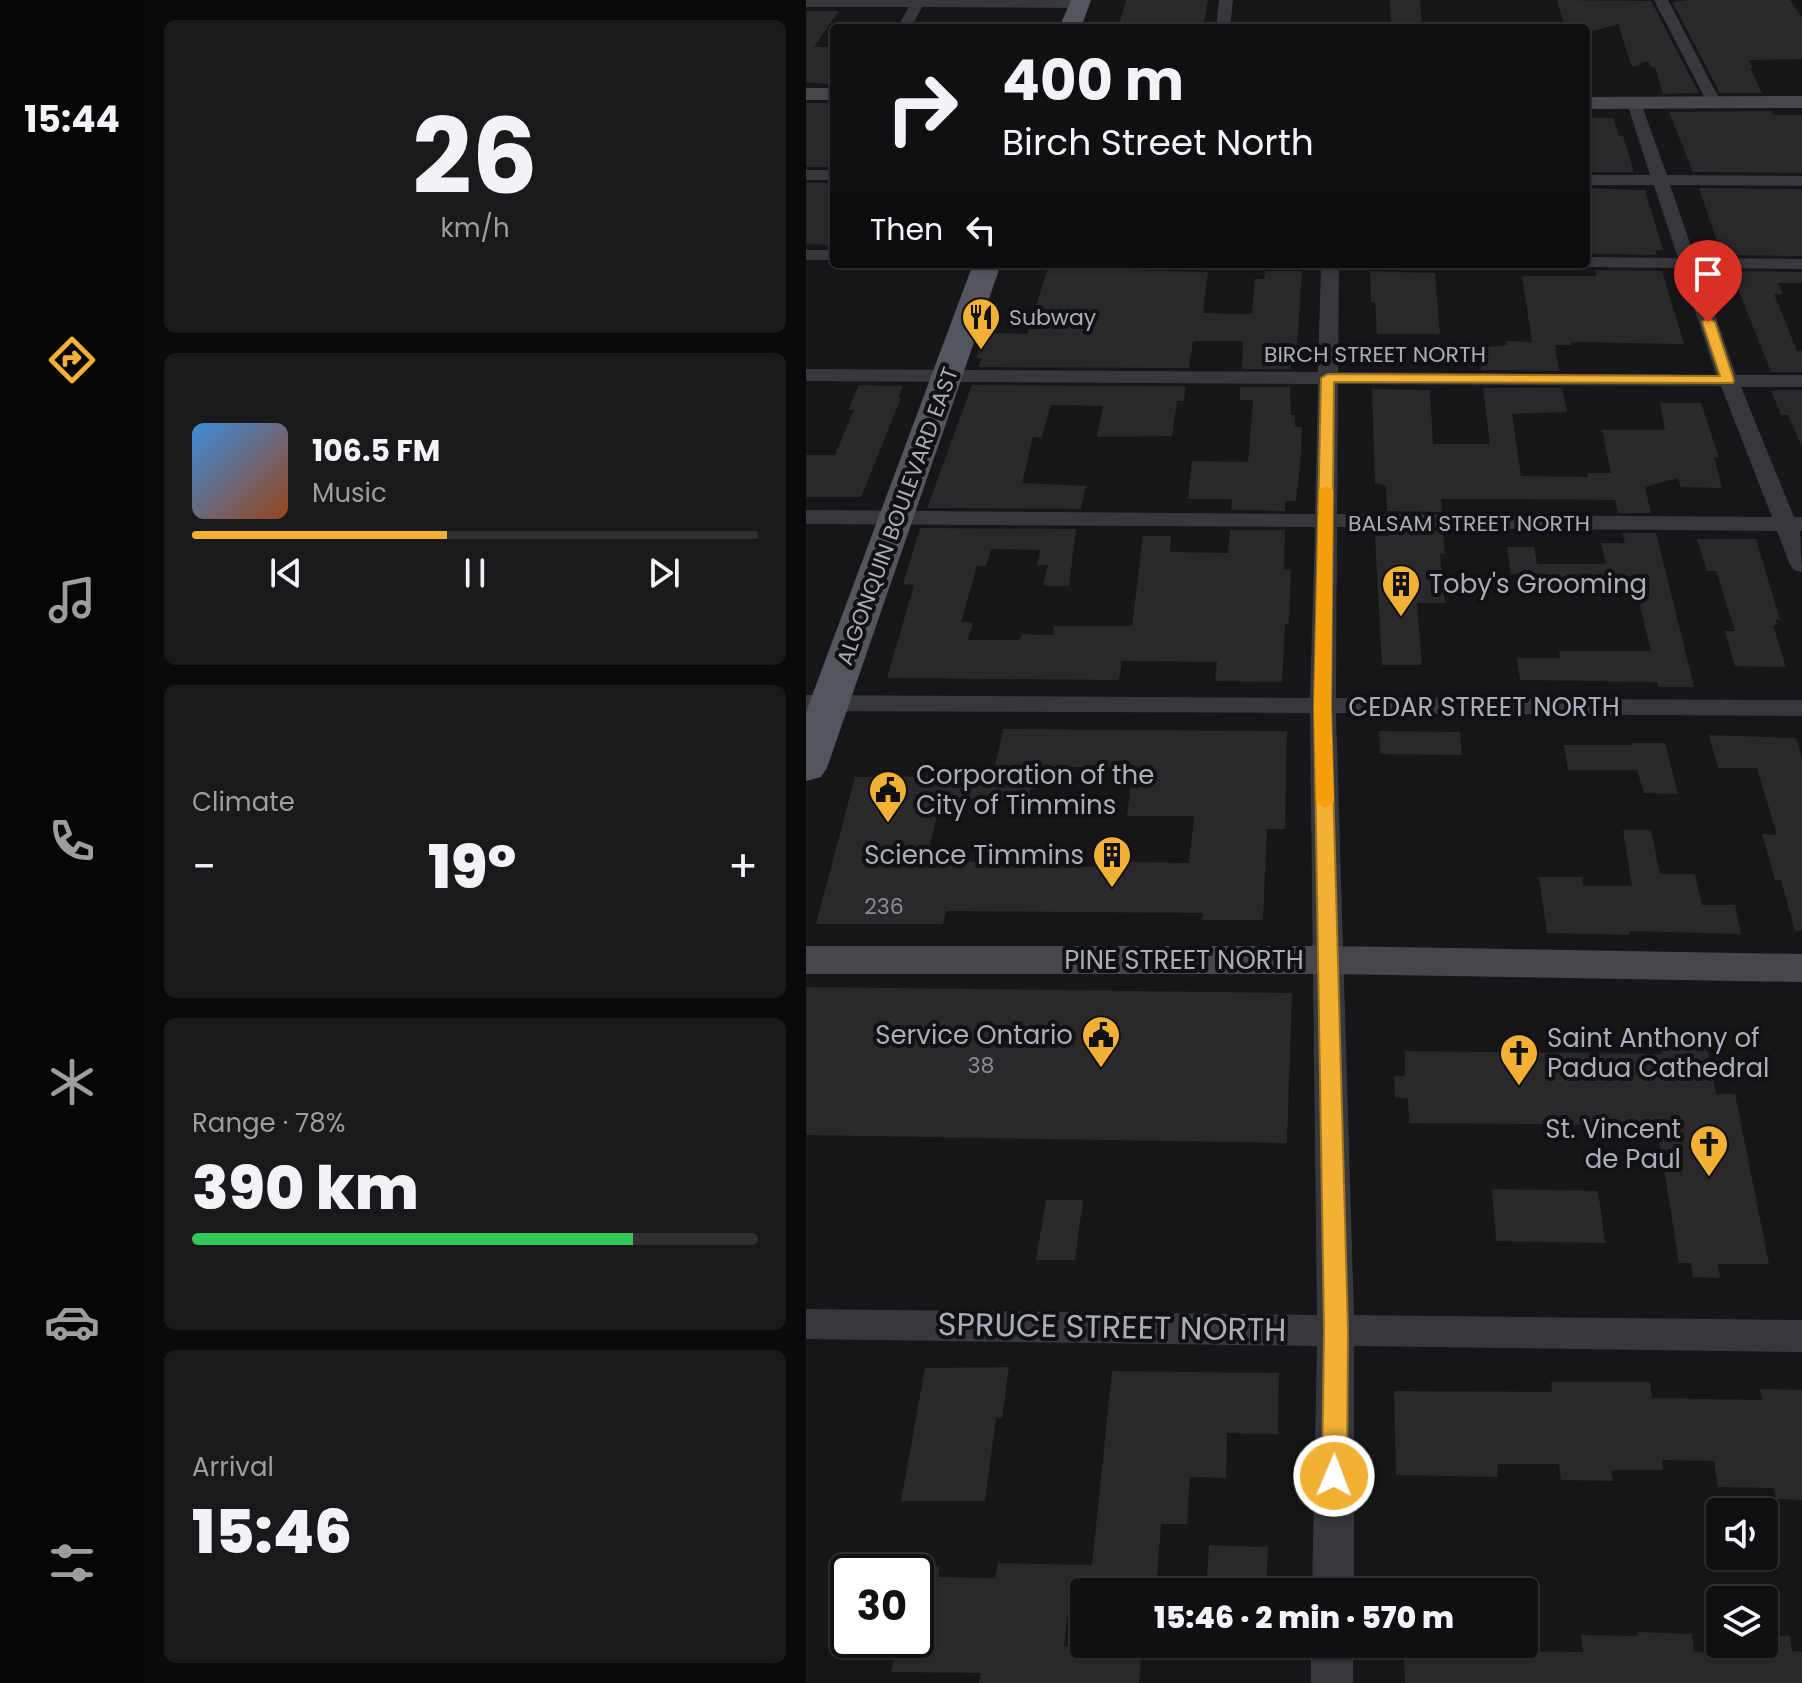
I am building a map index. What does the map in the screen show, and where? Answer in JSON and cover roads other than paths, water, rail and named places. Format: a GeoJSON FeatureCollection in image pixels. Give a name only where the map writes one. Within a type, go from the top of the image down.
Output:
{"type":"FeatureCollection","features":[{"type":"Feature","properties":{"kind":"main road"},"geometry":{"type":"LineString","coordinates":[[1072,24],[1080,2]]}},
{"type":"Feature","properties":{"kind":"main road","name":"ALGONQUIN BOULEVARD EAST"},"geometry":{"type":"LineString","coordinates":[[806,768],[818,703],[896,517],[986,268]]}},
{"type":"Feature","properties":{"kind":"street"},"geometry":{"type":"LineString","coordinates":[[1223,24],[1226,0]]}},
{"type":"Feature","properties":{"kind":"street"},"geometry":{"type":"LineString","coordinates":[[1661,0],[1714,102]]}},
{"type":"Feature","properties":{"kind":"street"},"geometry":{"type":"LineString","coordinates":[[906,24],[919,2]]}},
{"type":"Feature","properties":{"kind":"street"},"geometry":{"type":"LineString","coordinates":[[806,3],[1080,2]]}},
{"type":"Feature","properties":{"kind":"street"},"geometry":{"type":"LineString","coordinates":[[806,94],[830,94]]}},
{"type":"Feature","properties":{"kind":"street"},"geometry":{"type":"LineString","coordinates":[[1590,103],[1802,102]]}},
{"type":"Feature","properties":{"kind":"street"},"geometry":{"type":"LineString","coordinates":[[1634,103],[1728,380],[1795,524],[1802,565]]}},
{"type":"Feature","properties":{"kind":"street"},"geometry":{"type":"LineString","coordinates":[[806,175],[830,175]]}},
{"type":"Feature","properties":{"kind":"street"},"geometry":{"type":"LineString","coordinates":[[1590,180],[1802,181]]}},
{"type":"Feature","properties":{"kind":"street"},"geometry":{"type":"LineString","coordinates":[[806,255],[830,255]]}},
{"type":"Feature","properties":{"kind":"street"},"geometry":{"type":"LineString","coordinates":[[1590,262],[1802,264]]}},
{"type":"Feature","properties":{"kind":"street"},"geometry":{"type":"LineString","coordinates":[[1330,268],[1323,707],[1336,1330],[1333,1578]]}},
{"type":"Feature","properties":{"kind":"street","name":"BIRCH STREET NORTH"},"geometry":{"type":"LineString","coordinates":[[806,375],[1802,381]]}},
{"type":"Feature","properties":{"kind":"street","name":"BALSAM STREET NORTH"},"geometry":{"type":"LineString","coordinates":[[806,517],[1795,524]]}},
{"type":"Feature","properties":{"kind":"street","name":"CEDAR STREET NORTH"},"geometry":{"type":"LineString","coordinates":[[818,703],[1802,708]]}},
{"type":"Feature","properties":{"kind":"street","name":"PINE STREET NORTH"},"geometry":{"type":"LineString","coordinates":[[806,960],[1329,960],[1802,968]]}},
{"type":"Feature","properties":{"kind":"street","name":"SPRUCE STREET NORTH"},"geometry":{"type":"LineString","coordinates":[[806,1324],[1802,1336]]}},
{"type":"Feature","properties":{"kind":"street"},"geometry":{"type":"LineString","coordinates":[[1332,1658],[1332,1683]]}},
{"type":"Feature","properties":{"kind":"place","name":"Subway"},"geometry":{"type":"Point","coordinates":[981,351]}},
{"type":"Feature","properties":{"kind":"place","name":"Toby's Grooming"},"geometry":{"type":"Point","coordinates":[1401,618]}},
{"type":"Feature","properties":{"kind":"place","name":"Corporation of the City of Timmins"},"geometry":{"type":"Point","coordinates":[888,824]}},
{"type":"Feature","properties":{"kind":"place","name":"Science Timmins"},"geometry":{"type":"Point","coordinates":[1112,889]}},
{"type":"Feature","properties":{"kind":"place","name":"Service Ontario"},"geometry":{"type":"Point","coordinates":[1101,1069]}},
{"type":"Feature","properties":{"kind":"place","name":"Saint Anthony of Padua Cathedral"},"geometry":{"type":"Point","coordinates":[1519,1087]}},
{"type":"Feature","properties":{"kind":"place","name":"St. Vincent de Paul"},"geometry":{"type":"Point","coordinates":[1709,1178]}}]}
